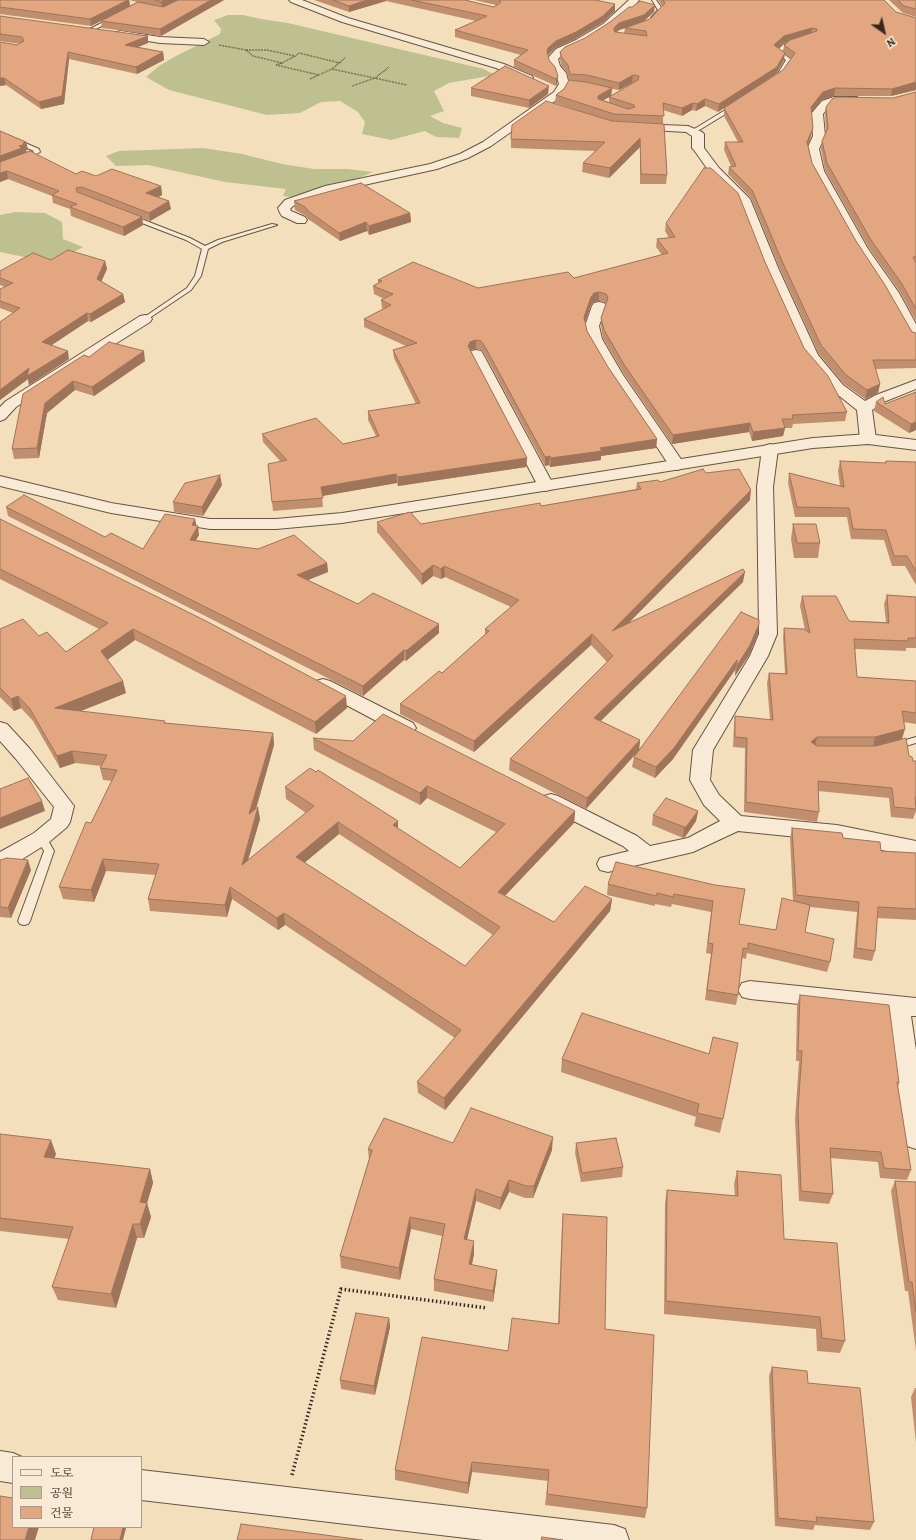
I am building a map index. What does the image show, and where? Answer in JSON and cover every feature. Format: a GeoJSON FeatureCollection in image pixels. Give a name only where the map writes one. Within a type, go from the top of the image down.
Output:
{"type":"FeatureCollection","features":[{"type":"Feature","properties":{"kind":"street"},"geometry":{"type":"LineString","coordinates":[[294,0],[345,20],[500,66],[539,83]]}},
{"type":"Feature","properties":{"kind":"street"},"geometry":{"type":"LineString","coordinates":[[301,220],[286,213],[284,208],[289,203],[329,189],[433,167],[464,156],[487,144],[544,104],[555,92],[567,84],[561,73],[555,67],[553,58],[560,51],[580,42],[606,26],[630,6],[634,0]]}},
{"type":"Feature","properties":{"kind":"street"},"geometry":{"type":"LineString","coordinates":[[86,30],[160,40],[204,42]]}},
{"type":"Feature","properties":{"kind":"street"},"geometry":{"type":"LineString","coordinates":[[871,100],[834,100],[826,103],[817,114],[819,136],[813,149],[818,171],[862,249],[892,293],[916,337]]}},
{"type":"Feature","properties":{"kind":"street"},"geometry":{"type":"LineString","coordinates":[[544,104],[559,109]]}},
{"type":"Feature","properties":{"kind":"street"},"geometry":{"type":"LineString","coordinates":[[628,126],[673,128],[694,131],[698,134],[698,148],[715,171],[744,199],[772,270],[811,356],[838,388],[864,408],[868,439]]}},
{"type":"Feature","properties":{"kind":"street"},"geometry":{"type":"LineString","coordinates":[[599,306],[592,326],[595,339],[616,375],[677,465]]}},
{"type":"Feature","properties":{"kind":"street"},"geometry":{"type":"LineString","coordinates":[[0,416],[11,404],[145,319]]}},
{"type":"Feature","properties":{"kind":"street"},"geometry":{"type":"LineString","coordinates":[[476,354],[546,486]]}},
{"type":"Feature","properties":{"kind":"street"},"geometry":{"type":"LineString","coordinates":[[864,408],[881,398],[916,384]]}},
{"type":"Feature","properties":{"kind":"street"},"geometry":{"type":"LineString","coordinates":[[0,481],[111,508],[210,524],[276,524],[342,518],[813,443],[868,439],[916,445]]}},
{"type":"Feature","properties":{"kind":"street"},"geometry":{"type":"LineString","coordinates":[[735,823],[711,800],[700,780],[703,750],[758,656],[768,634],[765,488],[770,449]]}},
{"type":"Feature","properties":{"kind":"street"},"geometry":{"type":"LineString","coordinates":[[305,676],[425,737]]}},
{"type":"Feature","properties":{"kind":"street"},"geometry":{"type":"LineString","coordinates":[[0,729],[23,754],[64,806],[60,822],[41,838],[0,862]]}},
{"type":"Feature","properties":{"kind":"street"},"geometry":{"type":"LineString","coordinates":[[538,795],[630,841],[647,855]]}},
{"type":"Feature","properties":{"kind":"street"},"geometry":{"type":"LineString","coordinates":[[608,864],[693,844],[735,823],[837,833],[916,849]]}},
{"type":"Feature","properties":{"kind":"street"},"geometry":{"type":"LineString","coordinates":[[750,990],[907,1006],[916,1138]]}},
{"type":"Feature","properties":{"kind":"street"},"geometry":{"type":"LineString","coordinates":[[0,1466],[12,1468]]}},
{"type":"Feature","properties":{"kind":"street"},"geometry":{"type":"LineString","coordinates":[[142,1485],[614,1540]]}},
{"type":"Feature","properties":{"kind":"lane"},"geometry":{"type":"LineString","coordinates":[[654,0],[661,10]]}},
{"type":"Feature","properties":{"kind":"lane"},"geometry":{"type":"LineString","coordinates":[[651,8],[661,10]]}},
{"type":"Feature","properties":{"kind":"lane"},"geometry":{"type":"LineString","coordinates":[[646,24],[661,10]]}},
{"type":"Feature","properties":{"kind":"lane"},"geometry":{"type":"LineString","coordinates":[[86,30],[118,16]]}},
{"type":"Feature","properties":{"kind":"lane"},"geometry":{"type":"LineString","coordinates":[[765,86],[779,76],[789,60],[778,52],[786,45],[800,41]]}},
{"type":"Feature","properties":{"kind":"lane"},"geometry":{"type":"LineString","coordinates":[[694,131],[742,102]]}},
{"type":"Feature","properties":{"kind":"lane"},"geometry":{"type":"LineString","coordinates":[[0,134],[37,150],[37,152],[0,168]]}},
{"type":"Feature","properties":{"kind":"lane"},"geometry":{"type":"LineString","coordinates":[[124,215],[188,239],[205,248]]}},
{"type":"Feature","properties":{"kind":"lane"},"geometry":{"type":"LineString","coordinates":[[205,248],[220,241],[274,225]]}},
{"type":"Feature","properties":{"kind":"lane"},"geometry":{"type":"LineString","coordinates":[[145,319],[189,289],[198,276],[205,248]]}},
{"type":"Feature","properties":{"kind":"lane"},"geometry":{"type":"LineString","coordinates":[[887,748],[916,740]]}},
{"type":"Feature","properties":{"kind":"lane"},"geometry":{"type":"LineString","coordinates":[[24,921],[49,850],[41,838]]}},
{"type":"Feature","properties":{"kind":"path"},"geometry":{"type":"LineString","coordinates":[[204,42],[246,50],[267,50],[295,56]]}},
{"type":"Feature","properties":{"kind":"path"},"geometry":{"type":"LineString","coordinates":[[246,50],[253,56],[282,63]]}},
{"type":"Feature","properties":{"kind":"path"},"geometry":{"type":"LineString","coordinates":[[319,75],[276,65],[299,53],[340,63]]}},
{"type":"Feature","properties":{"kind":"path"},"geometry":{"type":"LineString","coordinates":[[310,79],[332,69],[346,58]]}},
{"type":"Feature","properties":{"kind":"path"},"geometry":{"type":"LineString","coordinates":[[352,86],[375,78],[389,67]]}},
{"type":"Feature","properties":{"kind":"path"},"geometry":{"type":"LineString","coordinates":[[332,69],[407,85]]}},
{"type":"Feature","properties":{"kind":"path"},"geometry":{"type":"LineString","coordinates":[[285,1502],[341,1289],[487,1308]]}},
{"type":"Feature","properties":{"kind":"green space"},"geometry":{"type":"Polygon","coordinates":[[[228,15],[243,15],[288,23],[484,69],[495,75],[449,83],[434,91],[444,111],[430,116],[443,123],[462,128],[459,138],[436,137],[425,131],[391,140],[362,134],[365,122],[358,112],[340,101],[321,102],[300,113],[267,115],[169,90],[146,77],[159,66],[176,56],[220,34],[221,29],[214,20],[228,15]]]}},
{"type":"Feature","properties":{"kind":"green space"},"geometry":{"type":"Polygon","coordinates":[[[203,148],[242,154],[282,164],[314,169],[348,169],[373,172],[354,180],[291,197],[283,196],[286,189],[225,182],[148,165],[116,166],[106,156],[119,151],[203,148]]]}},
{"type":"Feature","properties":{"kind":"green space"},"geometry":{"type":"Polygon","coordinates":[[[15,212],[45,213],[62,222],[63,239],[83,247],[53,263],[0,252],[0,215],[15,212]]]}},
{"type":"Feature","properties":{"kind":"building"},"geometry":{"type":"Polygon","coordinates":[[[0,0],[128,0],[90,19],[0,7],[0,0]]]}},
{"type":"Feature","properties":{"kind":"building"},"geometry":{"type":"Polygon","coordinates":[[[178,0],[211,0],[160,29],[101,21],[138,2],[163,7],[178,0]]]}},
{"type":"Feature","properties":{"kind":"building"},"geometry":{"type":"Polygon","coordinates":[[[333,0],[367,0],[349,6],[333,0]]]}},
{"type":"Feature","properties":{"kind":"building"},"geometry":{"type":"Polygon","coordinates":[[[412,0],[465,0],[494,7],[501,2],[499,0],[595,0],[615,4],[603,16],[576,32],[556,41],[548,48],[547,51],[549,60],[555,67],[558,76],[556,79],[514,60],[528,50],[455,30],[487,16],[412,0]]]}},
{"type":"Feature","properties":{"kind":"building"},"geometry":{"type":"Polygon","coordinates":[[[663,0],[884,0],[896,12],[916,18],[916,82],[892,89],[835,88],[823,92],[811,107],[813,128],[807,142],[812,163],[856,241],[885,285],[912,332],[916,333],[916,360],[873,360],[880,384],[867,390],[846,375],[821,345],[782,261],[752,190],[729,167],[736,166],[725,142],[743,142],[724,108],[783,70],[795,53],[784,45],[790,40],[817,31],[817,29],[812,28],[784,36],[774,45],[785,53],[777,67],[719,104],[705,99],[697,104],[693,103],[682,108],[663,103],[664,116],[614,114],[556,95],[564,89],[569,80],[586,82],[612,88],[598,96],[598,99],[628,109],[635,107],[634,105],[609,97],[638,80],[639,76],[633,75],[619,83],[587,75],[570,74],[568,65],[562,58],[560,52],[565,47],[585,38],[640,1],[655,5],[644,15],[619,23],[614,28],[614,31],[647,36],[646,31],[625,28],[650,19],[665,3],[663,0]]]}},
{"type":"Feature","properties":{"kind":"building"},"geometry":{"type":"Polygon","coordinates":[[[898,0],[916,0],[916,9],[904,6],[898,0]]]}},
{"type":"Feature","properties":{"kind":"building"},"geometry":{"type":"Polygon","coordinates":[[[0,16],[148,36],[125,45],[163,52],[136,67],[68,52],[62,96],[39,102],[4,78],[0,78],[0,42],[17,45],[24,41],[22,37],[0,34],[0,16]]]}},
{"type":"Feature","properties":{"kind":"building"},"geometry":{"type":"Polygon","coordinates":[[[505,66],[549,86],[529,100],[471,88],[505,66]]]}},
{"type":"Feature","properties":{"kind":"building"},"geometry":{"type":"Polygon","coordinates":[[[916,92],[916,257],[913,257],[916,263],[916,309],[902,284],[871,240],[827,163],[822,141],[828,128],[826,107],[832,99],[837,97],[893,98],[916,92]]]}},
{"type":"Feature","properties":{"kind":"building"},"geometry":{"type":"Polygon","coordinates":[[[546,101],[612,121],[664,124],[667,175],[641,174],[640,138],[610,168],[583,163],[605,142],[511,139],[512,125],[546,101]]]}},
{"type":"Feature","properties":{"kind":"building"},"geometry":{"type":"Polygon","coordinates":[[[0,131],[26,142],[23,143],[25,144],[19,146],[22,148],[0,156],[0,131]]]}},
{"type":"Feature","properties":{"kind":"building"},"geometry":{"type":"Polygon","coordinates":[[[30,151],[76,174],[82,171],[96,176],[112,169],[161,186],[146,193],[169,201],[149,213],[82,187],[76,188],[77,192],[142,217],[123,227],[70,207],[77,204],[52,195],[59,191],[7,171],[0,173],[0,162],[30,151]]]}},
{"type":"Feature","properties":{"kind":"building"},"geometry":{"type":"Polygon","coordinates":[[[704,168],[711,168],[738,193],[765,262],[804,348],[828,376],[847,412],[792,415],[793,419],[782,419],[785,428],[753,432],[750,423],[673,435],[625,366],[604,330],[601,318],[608,298],[606,294],[599,292],[594,293],[591,297],[584,317],[587,331],[608,367],[657,439],[600,448],[602,451],[551,458],[550,456],[545,457],[484,345],[481,341],[476,340],[470,342],[468,346],[527,458],[398,477],[396,474],[321,487],[323,498],[272,502],[268,464],[287,460],[262,434],[316,418],[343,444],[379,436],[368,411],[420,403],[393,350],[417,343],[364,319],[391,305],[381,300],[393,294],[373,286],[382,281],[378,280],[413,262],[478,288],[568,272],[574,278],[668,253],[657,239],[675,237],[666,223],[704,168]]]}},
{"type":"Feature","properties":{"kind":"building"},"geometry":{"type":"Polygon","coordinates":[[[361,183],[410,213],[369,226],[366,222],[339,233],[308,211],[305,207],[294,201],[361,183]]]}},
{"type":"Feature","properties":{"kind":"building"},"geometry":{"type":"Polygon","coordinates":[[[68,250],[105,261],[97,279],[123,294],[90,314],[87,313],[42,342],[68,351],[27,376],[29,368],[0,390],[0,322],[20,308],[0,301],[0,289],[13,283],[0,278],[0,271],[33,253],[51,260],[68,250]]]}},
{"type":"Feature","properties":{"kind":"building"},"geometry":{"type":"Polygon","coordinates":[[[109,342],[144,351],[92,387],[73,381],[45,403],[37,448],[12,449],[23,394],[84,355],[89,357],[109,342]]]}},
{"type":"Feature","properties":{"kind":"building"},"geometry":{"type":"Polygon","coordinates":[[[916,392],[916,422],[911,424],[876,402],[883,397],[885,404],[916,392]]]}},
{"type":"Feature","properties":{"kind":"building"},"geometry":{"type":"Polygon","coordinates":[[[840,461],[886,463],[886,461],[916,462],[916,571],[907,556],[894,556],[886,530],[853,529],[849,508],[797,507],[789,473],[844,487],[840,461]]]}},
{"type":"Feature","properties":{"kind":"building"},"geometry":{"type":"Polygon","coordinates":[[[703,469],[706,473],[739,469],[751,490],[612,631],[743,569],[745,572],[594,718],[640,740],[587,798],[510,759],[613,656],[592,634],[474,741],[400,704],[439,671],[442,673],[489,631],[485,629],[519,600],[444,566],[441,569],[433,565],[422,574],[377,522],[410,512],[421,524],[540,503],[541,506],[641,489],[637,483],[658,480],[660,482],[703,469]]]}},
{"type":"Feature","properties":{"kind":"building"},"geometry":{"type":"Polygon","coordinates":[[[220,475],[202,507],[173,502],[185,483],[220,475]]]}},
{"type":"Feature","properties":{"kind":"building"},"geometry":{"type":"Polygon","coordinates":[[[24,495],[105,537],[111,533],[143,549],[165,514],[195,519],[192,525],[198,526],[190,540],[258,549],[294,535],[327,563],[297,575],[358,604],[373,593],[439,624],[406,651],[404,650],[363,686],[6,507],[24,495]]]}},
{"type":"Feature","properties":{"kind":"building"},"geometry":{"type":"Polygon","coordinates":[[[0,519],[206,621],[346,696],[315,722],[133,629],[101,651],[123,681],[55,708],[165,721],[164,723],[273,733],[249,814],[258,807],[242,865],[314,806],[285,787],[310,768],[316,772],[318,770],[398,821],[393,825],[460,868],[505,824],[427,786],[420,793],[313,738],[353,741],[383,714],[575,811],[498,892],[554,922],[585,886],[612,899],[444,1098],[417,1082],[461,1030],[284,913],[277,918],[230,887],[225,905],[148,899],[159,864],[103,859],[91,890],[59,887],[86,822],[91,823],[117,770],[100,768],[107,755],[72,751],[57,756],[30,709],[18,696],[11,699],[0,688],[0,629],[23,619],[39,636],[47,632],[66,652],[108,623],[0,569],[0,519]],[[338,822],[296,857],[465,966],[500,927],[338,822]]]}},
{"type":"Feature","properties":{"kind":"building"},"geometry":{"type":"Polygon","coordinates":[[[793,524],[816,524],[820,543],[797,543],[793,524]]]}},
{"type":"Feature","properties":{"kind":"building"},"geometry":{"type":"Polygon","coordinates":[[[887,595],[916,597],[916,638],[908,638],[908,641],[854,639],[857,677],[916,681],[916,713],[902,711],[905,729],[875,737],[817,737],[811,742],[817,746],[876,746],[906,738],[909,756],[912,757],[913,761],[916,761],[916,809],[894,807],[892,788],[818,781],[819,812],[746,802],[747,738],[735,737],[735,716],[773,720],[769,673],[787,674],[784,628],[804,629],[810,633],[802,596],[836,596],[849,621],[889,623],[887,595]]]}},
{"type":"Feature","properties":{"kind":"building"},"geometry":{"type":"Polygon","coordinates":[[[741,612],[759,620],[759,624],[750,645],[737,666],[737,660],[674,748],[656,767],[634,757],[741,612]]]}},
{"type":"Feature","properties":{"kind":"building"},"geometry":{"type":"Polygon","coordinates":[[[28,778],[42,801],[0,818],[0,789],[28,778]]]}},
{"type":"Feature","properties":{"kind":"building"},"geometry":{"type":"Polygon","coordinates":[[[666,798],[698,811],[686,827],[653,815],[666,798]]]}},
{"type":"Feature","properties":{"kind":"building"},"geometry":{"type":"Polygon","coordinates":[[[792,828],[842,833],[843,838],[880,842],[881,851],[916,853],[916,909],[878,907],[875,951],[856,948],[859,902],[796,895],[792,828]]]}},
{"type":"Feature","properties":{"kind":"building"},"geometry":{"type":"Polygon","coordinates":[[[7,858],[28,860],[8,908],[0,907],[0,860],[7,858]]]}},
{"type":"Feature","properties":{"kind":"building"},"geometry":{"type":"Polygon","coordinates":[[[616,862],[715,885],[745,889],[739,924],[776,930],[782,898],[810,905],[805,932],[834,939],[830,962],[748,943],[748,949],[743,948],[738,995],[707,990],[713,944],[708,943],[713,901],[674,894],[673,897],[657,893],[656,896],[608,884],[616,862]]]}},
{"type":"Feature","properties":{"kind":"building"},"geometry":{"type":"Polygon","coordinates":[[[800,995],[889,1005],[899,1083],[897,1082],[911,1170],[884,1168],[881,1152],[830,1148],[833,1194],[801,1191],[798,1110],[802,1051],[798,1051],[800,995]]]}},
{"type":"Feature","properties":{"kind":"building"},"geometry":{"type":"Polygon","coordinates":[[[582,1013],[709,1054],[713,1037],[738,1043],[723,1119],[697,1113],[699,1104],[562,1059],[582,1013]]]}},
{"type":"Feature","properties":{"kind":"building"},"geometry":{"type":"Polygon","coordinates":[[[471,1108],[553,1137],[534,1186],[526,1186],[509,1180],[501,1198],[476,1189],[464,1239],[474,1241],[469,1264],[497,1270],[493,1291],[434,1279],[445,1224],[410,1217],[399,1268],[340,1256],[372,1150],[368,1149],[384,1118],[453,1143],[471,1108]]]}},
{"type":"Feature","properties":{"kind":"building"},"geometry":{"type":"Polygon","coordinates":[[[0,1134],[51,1140],[44,1157],[150,1169],[140,1202],[147,1203],[140,1224],[133,1224],[111,1294],[52,1287],[73,1227],[0,1218],[0,1134]]]}},
{"type":"Feature","properties":{"kind":"building"},"geometry":{"type":"Polygon","coordinates":[[[616,1138],[623,1167],[582,1173],[576,1143],[616,1138]]]}},
{"type":"Feature","properties":{"kind":"building"},"geometry":{"type":"Polygon","coordinates":[[[737,1171],[781,1175],[784,1239],[837,1243],[845,1341],[822,1338],[820,1317],[666,1301],[667,1190],[738,1196],[737,1171]]]}},
{"type":"Feature","properties":{"kind":"building"},"geometry":{"type":"Polygon","coordinates":[[[895,1181],[916,1182],[916,1312],[912,1282],[909,1282],[895,1181]]]}},
{"type":"Feature","properties":{"kind":"building"},"geometry":{"type":"Polygon","coordinates":[[[563,1214],[607,1217],[605,1329],[654,1335],[647,1508],[547,1494],[549,1470],[472,1462],[468,1483],[395,1470],[422,1337],[508,1351],[512,1318],[559,1324],[563,1214]]]}},
{"type":"Feature","properties":{"kind":"building"},"geometry":{"type":"Polygon","coordinates":[[[356,1313],[389,1318],[374,1386],[340,1380],[356,1313]]]}},
{"type":"Feature","properties":{"kind":"building"},"geometry":{"type":"Polygon","coordinates":[[[772,1367],[807,1371],[808,1383],[860,1388],[874,1522],[816,1517],[817,1522],[778,1518],[772,1367]]]}},
{"type":"Feature","properties":{"kind":"building"},"geometry":{"type":"Polygon","coordinates":[[[0,1496],[12,1498],[12,1528],[29,1528],[25,1540],[0,1540],[0,1496]]]}},
{"type":"Feature","properties":{"kind":"building"},"geometry":{"type":"Polygon","coordinates":[[[241,1524],[363,1540],[237,1540],[241,1524]]]}},
{"type":"Feature","properties":{"kind":"building"},"geometry":{"type":"Polygon","coordinates":[[[94,1528],[123,1528],[120,1540],[91,1540],[94,1528]]]}},
{"type":"Feature","properties":{"kind":"building"},"geometry":{"type":"Polygon","coordinates":[[[542,1537],[563,1540],[541,1540],[542,1537]]]}}]}
